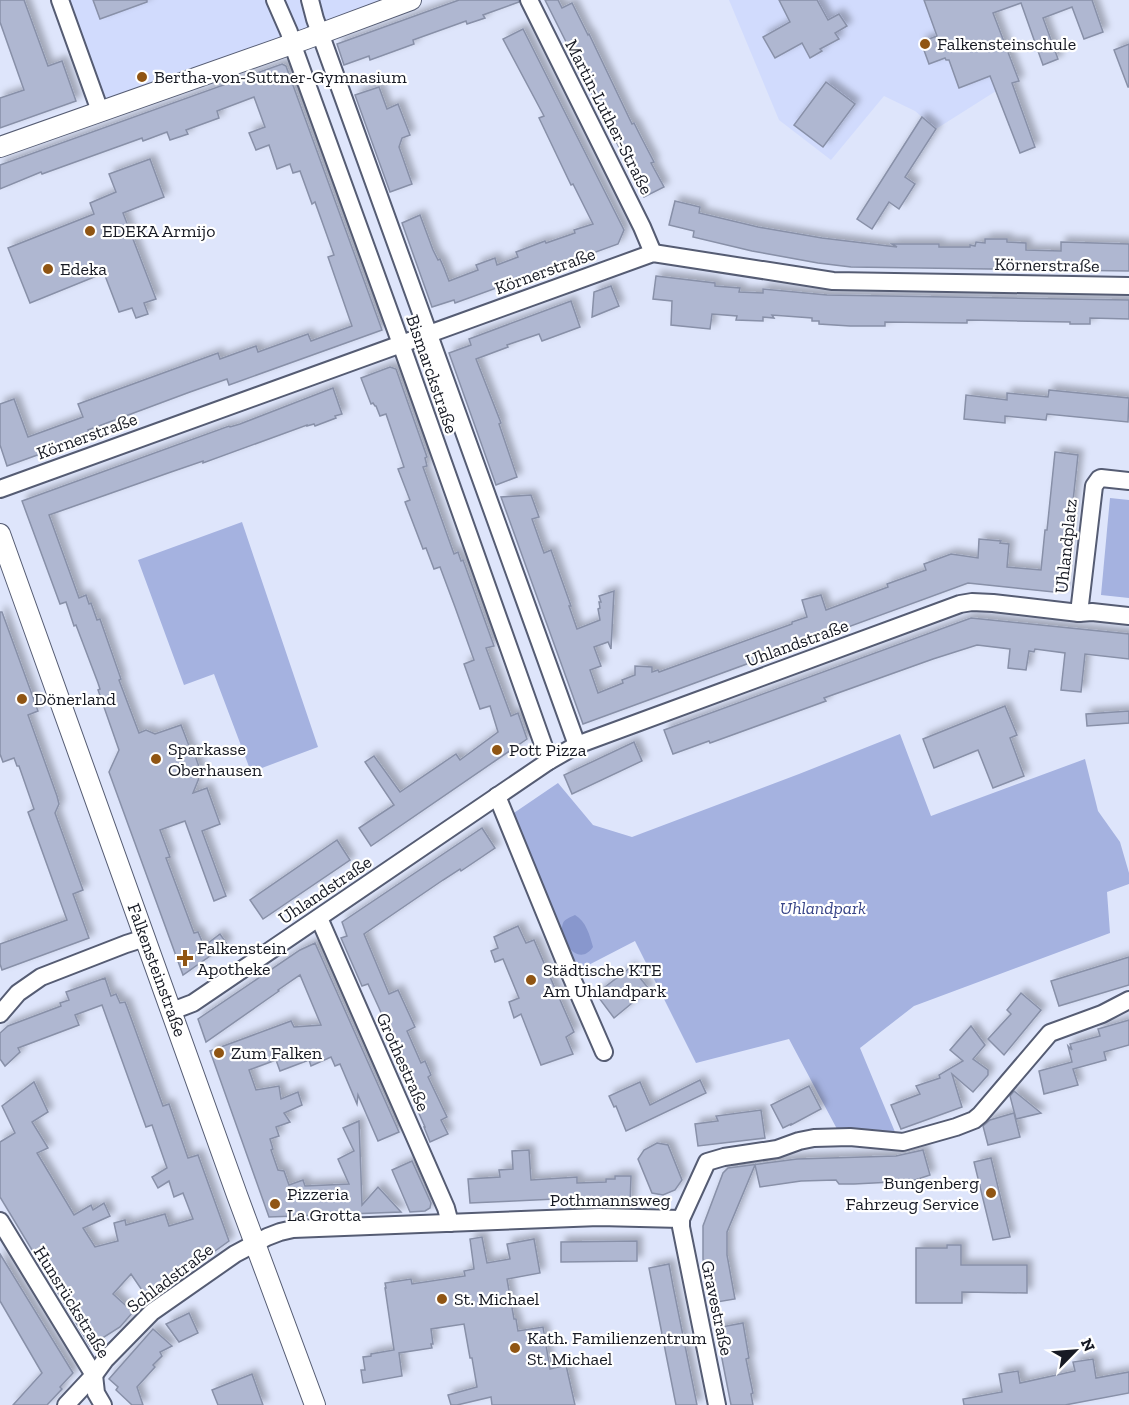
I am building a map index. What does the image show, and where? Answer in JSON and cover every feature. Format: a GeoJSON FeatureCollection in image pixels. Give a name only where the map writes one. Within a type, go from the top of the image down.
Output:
{"type":"FeatureCollection","features":[{"type":"Feature","properties":{"kind":"street"},"geometry":{"type":"LineString","coordinates":[[60,0],[100,111]]}},
{"type":"Feature","properties":{"kind":"street","name":"Bismarckstraße"},"geometry":{"type":"LineString","coordinates":[[275,0],[289,32],[549,761]]}},
{"type":"Feature","properties":{"kind":"street","name":"Bismarckstraße"},"geometry":{"type":"LineString","coordinates":[[310,0],[577,746]]}},
{"type":"Feature","properties":{"kind":"street"},"geometry":{"type":"LineString","coordinates":[[0,147],[411,0]]}},
{"type":"Feature","properties":{"kind":"street","name":"Martin-Luther-Straße"},"geometry":{"type":"LineString","coordinates":[[529,0],[642,227],[652,253]]}},
{"type":"Feature","properties":{"kind":"street","name":"Körnerstraße"},"geometry":{"type":"LineString","coordinates":[[0,489],[652,253],[833,281],[1129,286]]}},
{"type":"Feature","properties":{"kind":"street","name":"Uhlandplatz"},"geometry":{"type":"LineString","coordinates":[[1079,613],[1094,486],[1101,478],[1129,481]]}},
{"type":"Feature","properties":{"kind":"street","name":"Falkensteinstraße"},"geometry":{"type":"LineString","coordinates":[[0,534],[315,1405]]}},
{"type":"Feature","properties":{"kind":"street","name":"Uhlandstraße"},"geometry":{"type":"LineString","coordinates":[[172,1011],[193,1003],[549,761],[577,746],[960,604],[993,603],[1129,616]]}},
{"type":"Feature","properties":{"kind":"street"},"geometry":{"type":"LineString","coordinates":[[497,796],[604,1052]]}},
{"type":"Feature","properties":{"kind":"street","name":"Grothestraße"},"geometry":{"type":"LineString","coordinates":[[319,918],[446,1208],[450,1222]]}},
{"type":"Feature","properties":{"kind":"street"},"geometry":{"type":"LineString","coordinates":[[1,1010],[18,993],[41,977],[145,938]]}},
{"type":"Feature","properties":{"kind":"street","name":"Pothmannsweg"},"geometry":{"type":"LineString","coordinates":[[255,1243],[279,1232],[293,1229],[599,1217],[681,1219],[707,1162],[711,1160],[777,1149],[814,1138],[849,1137],[903,1142],[956,1127],[980,1115],[1050,1033],[1102,1014],[1129,1000]]}},
{"type":"Feature","properties":{"kind":"street","name":"Gravestraße"},"geometry":{"type":"LineString","coordinates":[[681,1219],[683,1239],[717,1405]]}},
{"type":"Feature","properties":{"kind":"street","name":"Hunsrückstraße"},"geometry":{"type":"LineString","coordinates":[[0,1221],[94,1375],[96,1393],[103,1405]]}},
{"type":"Feature","properties":{"kind":"street","name":"Schladstraße"},"geometry":{"type":"LineString","coordinates":[[66,1405],[105,1360],[152,1312],[227,1258],[255,1243]]}},
{"type":"Feature","properties":{"kind":"shaded area","name":"Bertha-von-Suttner-Gymnasium"},"geometry":{"type":"Polygon","coordinates":[[[60,0],[411,0],[100,111],[60,0]]]}},
{"type":"Feature","properties":{"kind":"shaded area"},"geometry":{"type":"Polygon","coordinates":[[[729,0],[969,0],[996,91],[936,129],[915,111],[884,96],[831,160],[779,120],[729,0]]]}},
{"type":"Feature","properties":{"kind":"shaded area"},"geometry":{"type":"Polygon","coordinates":[[[575,915],[585,925],[593,947],[581,955],[570,949],[563,936],[563,923],[575,915]]]}},
{"type":"Feature","properties":{"kind":"green space"},"geometry":{"type":"Polygon","coordinates":[[[1110,498],[1129,500],[1129,598],[1101,595],[1110,498]]]}},
{"type":"Feature","properties":{"kind":"green space"},"geometry":{"type":"Polygon","coordinates":[[[242,522],[318,747],[251,772],[214,674],[184,685],[138,560],[242,522]]]}},
{"type":"Feature","properties":{"kind":"green space","name":"Uhlandpark"},"geometry":{"type":"Polygon","coordinates":[[[900,734],[931,816],[1085,759],[1098,811],[1120,842],[1129,873],[1129,884],[1107,892],[1110,933],[914,1006],[860,1048],[895,1132],[837,1129],[789,1039],[696,1063],[635,941],[575,972],[505,819],[558,783],[593,825],[632,837],[900,734]]]}},
{"type":"Feature","properties":{"kind":"building"},"geometry":{"type":"Polygon","coordinates":[[[0,0],[24,0],[48,66],[62,61],[76,101],[0,128],[0,98],[24,90],[0,22],[0,0]]]}},
{"type":"Feature","properties":{"kind":"building"},"geometry":{"type":"Polygon","coordinates":[[[93,0],[147,0],[147,2],[100,19],[93,0]]]}},
{"type":"Feature","properties":{"kind":"building"},"geometry":{"type":"Polygon","coordinates":[[[459,0],[519,0],[519,2],[483,15],[485,18],[467,24],[466,21],[413,40],[414,44],[370,60],[369,56],[344,65],[337,44],[459,0]]]}},
{"type":"Feature","properties":{"kind":"building"},"geometry":{"type":"Polygon","coordinates":[[[545,0],[558,0],[562,8],[572,3],[632,124],[634,123],[654,162],[651,163],[664,187],[644,197],[545,0]]]}},
{"type":"Feature","properties":{"kind":"building"},"geometry":{"type":"Polygon","coordinates":[[[779,0],[817,0],[828,20],[839,14],[847,26],[835,33],[839,39],[820,49],[822,51],[810,58],[802,43],[775,58],[763,37],[790,22],[779,0]]]}},
{"type":"Feature","properties":{"kind":"building"},"geometry":{"type":"Polygon","coordinates":[[[924,0],[1092,0],[1103,32],[1084,39],[1072,7],[1043,18],[1058,59],[1043,65],[1021,3],[993,13],[1019,81],[1012,83],[1035,147],[1020,153],[990,76],[959,88],[949,60],[945,58],[929,64],[921,42],[937,36],[924,0]]]}},
{"type":"Feature","properties":{"kind":"building"},"geometry":{"type":"Polygon","coordinates":[[[523,29],[624,230],[618,244],[455,303],[454,300],[432,307],[402,223],[420,215],[433,250],[438,260],[440,259],[449,281],[478,270],[476,265],[495,258],[497,265],[518,257],[516,252],[575,233],[574,230],[593,224],[573,184],[571,185],[539,118],[544,116],[503,39],[523,29]]]}},
{"type":"Feature","properties":{"kind":"building"},"geometry":{"type":"Polygon","coordinates":[[[1129,44],[1129,87],[1128,87],[1114,50],[1129,44]]]}},
{"type":"Feature","properties":{"kind":"building"},"geometry":{"type":"Polygon","coordinates":[[[282,64],[286,66],[382,330],[229,385],[227,379],[190,392],[88,430],[90,436],[7,466],[0,445],[0,404],[14,399],[28,437],[83,417],[78,404],[218,353],[220,359],[256,346],[258,352],[308,334],[311,341],[352,326],[328,257],[334,255],[315,202],[312,204],[300,171],[293,173],[290,164],[277,169],[269,145],[256,150],[249,133],[265,127],[254,97],[217,111],[219,118],[186,130],[188,134],[170,140],[167,132],[143,141],[142,138],[42,174],[41,172],[0,189],[0,165],[282,64]]]}},
{"type":"Feature","properties":{"kind":"building"},"geometry":{"type":"Polygon","coordinates":[[[826,82],[855,104],[823,147],[794,125],[826,82]]]}},
{"type":"Feature","properties":{"kind":"building"},"geometry":{"type":"Polygon","coordinates":[[[379,87],[387,109],[398,104],[410,135],[402,138],[399,147],[412,184],[390,192],[355,95],[379,87]]]}},
{"type":"Feature","properties":{"kind":"building"},"geometry":{"type":"Polygon","coordinates":[[[922,117],[936,129],[905,177],[915,184],[899,209],[889,202],[872,229],[857,219],[922,117]]]}},
{"type":"Feature","properties":{"kind":"building","name":"EDEKA Armijo"},"geometry":{"type":"Polygon","coordinates":[[[150,159],[164,197],[123,213],[156,299],[144,303],[148,314],[136,318],[132,308],[119,312],[104,273],[30,303],[8,248],[94,214],[90,203],[116,192],[109,174],[150,159]]]}},
{"type":"Feature","properties":{"kind":"building"},"geometry":{"type":"Polygon","coordinates":[[[675,201],[700,207],[699,213],[758,227],[897,247],[892,244],[939,244],[939,247],[970,247],[970,245],[975,246],[976,242],[985,243],[985,239],[1007,239],[1007,242],[1026,243],[1026,250],[1061,251],[1061,242],[1129,244],[1129,271],[851,267],[818,263],[693,237],[694,231],[669,225],[675,201]]]}},
{"type":"Feature","properties":{"kind":"building"},"geometry":{"type":"Polygon","coordinates":[[[656,276],[715,283],[715,286],[740,288],[739,292],[763,293],[763,289],[827,295],[1129,300],[1129,319],[1090,318],[1090,324],[967,320],[967,323],[885,322],[885,326],[850,326],[819,324],[819,321],[812,321],[812,318],[772,315],[774,318],[763,317],[763,321],[736,320],[737,316],[712,314],[710,329],[671,325],[672,301],[653,299],[656,276]]]}},
{"type":"Feature","properties":{"kind":"building"},"geometry":{"type":"Polygon","coordinates":[[[611,286],[619,306],[592,317],[594,292],[611,286]]]}},
{"type":"Feature","properties":{"kind":"building"},"geometry":{"type":"Polygon","coordinates":[[[571,301],[580,327],[542,341],[539,334],[476,359],[501,423],[499,424],[517,477],[496,485],[449,353],[471,345],[469,339],[571,301]]]}},
{"type":"Feature","properties":{"kind":"building"},"geometry":{"type":"Polygon","coordinates":[[[390,367],[396,369],[427,457],[425,458],[427,466],[423,467],[454,554],[458,552],[461,561],[463,560],[494,646],[486,648],[511,716],[518,713],[527,739],[371,846],[359,828],[394,805],[365,762],[374,756],[400,792],[456,754],[460,760],[498,732],[490,706],[480,709],[464,664],[474,660],[440,567],[434,569],[426,548],[423,549],[405,502],[410,500],[398,469],[404,467],[386,414],[380,416],[376,406],[371,404],[361,378],[390,367]]]}},
{"type":"Feature","properties":{"kind":"building"},"geometry":{"type":"Polygon","coordinates":[[[333,388],[342,414],[335,416],[336,418],[315,426],[314,424],[307,425],[49,515],[79,598],[86,595],[97,620],[100,619],[139,733],[146,730],[155,734],[181,725],[201,773],[193,793],[207,788],[220,824],[202,831],[226,896],[214,901],[185,821],[160,830],[170,857],[166,858],[194,933],[198,932],[204,946],[220,934],[227,944],[183,975],[109,772],[119,750],[98,690],[100,689],[98,683],[66,602],[60,604],[22,501],[240,424],[333,388]]]}},
{"type":"Feature","properties":{"kind":"building"},"geometry":{"type":"Polygon","coordinates":[[[1049,390],[1129,398],[1128,422],[1047,414],[1046,420],[1005,416],[1005,423],[964,419],[966,395],[1007,400],[1007,393],[1048,397],[1049,390]]]}},
{"type":"Feature","properties":{"kind":"building"},"geometry":{"type":"Polygon","coordinates":[[[1055,452],[1078,455],[1063,593],[968,583],[583,724],[501,497],[531,495],[539,517],[532,519],[544,553],[551,550],[577,629],[600,620],[599,596],[614,591],[611,649],[608,642],[594,647],[601,666],[590,670],[598,693],[623,683],[622,680],[635,675],[635,666],[652,667],[652,672],[658,670],[659,672],[792,624],[792,622],[807,617],[802,600],[821,595],[826,610],[926,570],[924,564],[951,554],[978,558],[979,539],[1009,544],[1007,567],[1041,570],[1055,452]]]}},
{"type":"Feature","properties":{"kind":"building"},"geometry":{"type":"Polygon","coordinates":[[[0,612],[2,612],[38,711],[28,715],[57,796],[59,804],[55,813],[83,890],[73,894],[89,938],[2,970],[0,944],[67,920],[28,812],[34,809],[19,766],[14,758],[3,762],[0,754],[0,612]]]}},
{"type":"Feature","properties":{"kind":"building"},"geometry":{"type":"Polygon","coordinates":[[[971,618],[1129,634],[1129,659],[1085,654],[1081,692],[1061,690],[1065,653],[1035,649],[1034,652],[1029,651],[1026,670],[1008,668],[1010,649],[977,645],[824,698],[826,701],[710,743],[709,741],[673,754],[664,730],[971,618]]]}},
{"type":"Feature","properties":{"kind":"building"},"geometry":{"type":"Polygon","coordinates":[[[1005,706],[1017,735],[1010,738],[1024,776],[993,788],[978,750],[934,768],[923,739],[1005,706]]]}},
{"type":"Feature","properties":{"kind":"building"},"geometry":{"type":"Polygon","coordinates":[[[1129,711],[1129,723],[1087,726],[1086,714],[1129,711]]]}},
{"type":"Feature","properties":{"kind":"building"},"geometry":{"type":"Polygon","coordinates":[[[634,742],[642,761],[572,794],[564,775],[634,742]]]}},
{"type":"Feature","properties":{"kind":"building"},"geometry":{"type":"Polygon","coordinates":[[[482,828],[495,848],[364,934],[389,994],[398,990],[415,1027],[407,1031],[421,1063],[425,1061],[431,1075],[428,1077],[447,1117],[441,1120],[448,1134],[430,1142],[390,1048],[395,1046],[379,1008],[368,984],[362,986],[341,938],[347,936],[342,922],[482,828]]]}},
{"type":"Feature","properties":{"kind":"building"},"geometry":{"type":"Polygon","coordinates":[[[337,840],[350,860],[263,919],[250,900],[337,840]]]}},
{"type":"Feature","properties":{"kind":"building","name":"Städtische KTE Am Uhlandpark"},"geometry":{"type":"Polygon","coordinates":[[[518,926],[526,943],[534,940],[574,1032],[566,1037],[573,1054],[541,1065],[521,1014],[514,1018],[509,1002],[519,998],[503,959],[495,962],[491,951],[498,948],[494,937],[518,926]]]}},
{"type":"Feature","properties":{"kind":"building"},"geometry":{"type":"Polygon","coordinates":[[[315,943],[399,1132],[378,1141],[358,1095],[357,1104],[340,1064],[335,1066],[331,1057],[311,1066],[309,1060],[280,1071],[276,1060],[249,1070],[256,1090],[279,1086],[281,1099],[298,1092],[302,1105],[284,1113],[290,1122],[276,1127],[279,1136],[270,1139],[273,1149],[271,1150],[278,1170],[284,1171],[289,1185],[303,1180],[305,1186],[349,1184],[338,1159],[354,1151],[343,1128],[359,1121],[362,1205],[378,1187],[401,1212],[269,1217],[210,1051],[291,1021],[294,1027],[321,1025],[300,975],[206,1042],[198,1019],[300,950],[315,943]]]}},
{"type":"Feature","properties":{"kind":"building"},"geometry":{"type":"Polygon","coordinates":[[[1129,957],[1129,985],[1059,1006],[1051,981],[1129,957]]]}},
{"type":"Feature","properties":{"kind":"building"},"geometry":{"type":"Polygon","coordinates":[[[631,967],[649,989],[614,1018],[596,994],[631,967]]]}},
{"type":"Feature","properties":{"kind":"building"},"geometry":{"type":"Polygon","coordinates":[[[105,978],[111,996],[116,994],[120,1003],[125,1002],[163,1106],[169,1104],[188,1158],[198,1155],[229,1241],[148,1299],[131,1274],[113,1294],[133,1312],[120,1327],[90,1346],[0,1197],[0,1142],[15,1133],[2,1106],[34,1082],[48,1112],[32,1122],[48,1148],[37,1153],[74,1215],[91,1205],[93,1210],[104,1203],[110,1216],[83,1228],[95,1247],[118,1241],[114,1223],[125,1220],[126,1225],[165,1214],[169,1226],[193,1219],[183,1193],[174,1197],[169,1181],[158,1188],[152,1177],[167,1168],[152,1125],[146,1127],[102,1005],[75,1015],[79,1025],[18,1048],[20,1052],[5,1066],[0,1059],[0,1033],[8,1026],[61,1006],[60,1003],[69,1000],[66,992],[105,978]]]}},
{"type":"Feature","properties":{"kind":"building"},"geometry":{"type":"Polygon","coordinates":[[[1021,993],[1041,1010],[1004,1055],[988,1039],[1011,1014],[1007,1010],[1021,993]]]}},
{"type":"Feature","properties":{"kind":"building"},"geometry":{"type":"Polygon","coordinates":[[[1129,1020],[1129,1045],[1104,1052],[1106,1060],[1073,1069],[1078,1085],[1044,1094],[1039,1071],[1072,1062],[1068,1046],[1072,1050],[1070,1044],[1100,1036],[1098,1029],[1129,1020]]]}},
{"type":"Feature","properties":{"kind":"building"},"geometry":{"type":"Polygon","coordinates":[[[971,1026],[985,1045],[973,1059],[988,1070],[988,1075],[973,1092],[952,1074],[962,1107],[901,1129],[891,1105],[920,1094],[916,1086],[940,1078],[939,1075],[963,1061],[950,1050],[971,1026]]]}},
{"type":"Feature","properties":{"kind":"building"},"geometry":{"type":"Polygon","coordinates":[[[700,1080],[706,1093],[626,1131],[616,1106],[614,1107],[609,1096],[640,1082],[650,1105],[700,1080]]]}},
{"type":"Feature","properties":{"kind":"building"},"geometry":{"type":"Polygon","coordinates":[[[809,1086],[821,1109],[783,1128],[771,1105],[809,1086]]]}},
{"type":"Feature","properties":{"kind":"building"},"geometry":{"type":"Polygon","coordinates":[[[1014,1091],[1041,1113],[1016,1119],[1010,1096],[1014,1091]]]}},
{"type":"Feature","properties":{"kind":"building"},"geometry":{"type":"Polygon","coordinates":[[[761,1110],[765,1138],[698,1146],[695,1124],[718,1121],[716,1116],[761,1110]]]}},
{"type":"Feature","properties":{"kind":"building"},"geometry":{"type":"Polygon","coordinates":[[[1014,1113],[1020,1137],[988,1145],[983,1126],[990,1120],[1014,1113]]]}},
{"type":"Feature","properties":{"kind":"building"},"geometry":{"type":"Polygon","coordinates":[[[657,1143],[668,1145],[682,1180],[675,1190],[663,1195],[652,1193],[638,1159],[644,1150],[657,1143]]]}},
{"type":"Feature","properties":{"kind":"building"},"geometry":{"type":"Polygon","coordinates":[[[529,1150],[531,1180],[577,1177],[577,1183],[606,1182],[606,1179],[615,1179],[615,1176],[631,1176],[630,1204],[578,1205],[577,1198],[470,1203],[468,1179],[500,1177],[499,1170],[513,1169],[512,1151],[529,1150]]]}},
{"type":"Feature","properties":{"kind":"building"},"geometry":{"type":"Polygon","coordinates":[[[923,1150],[930,1175],[912,1181],[839,1184],[836,1180],[801,1181],[760,1187],[755,1165],[727,1232],[727,1255],[735,1299],[711,1303],[703,1259],[703,1226],[723,1173],[728,1168],[797,1159],[896,1156],[923,1150]]]}},
{"type":"Feature","properties":{"kind":"building"},"geometry":{"type":"Polygon","coordinates":[[[991,1158],[1010,1237],[993,1240],[974,1162],[991,1158]]]}},
{"type":"Feature","properties":{"kind":"building"},"geometry":{"type":"Polygon","coordinates":[[[412,1161],[431,1203],[430,1208],[425,1211],[410,1212],[392,1170],[412,1161]]]}},
{"type":"Feature","properties":{"kind":"building"},"geometry":{"type":"Polygon","coordinates":[[[482,1237],[487,1263],[510,1259],[507,1244],[534,1239],[540,1273],[507,1279],[514,1319],[516,1319],[518,1331],[543,1327],[550,1369],[566,1365],[575,1405],[492,1405],[491,1397],[451,1405],[448,1395],[477,1387],[464,1324],[431,1329],[432,1348],[399,1353],[402,1376],[363,1383],[361,1370],[365,1370],[363,1357],[394,1350],[385,1283],[411,1279],[412,1284],[465,1276],[464,1271],[474,1269],[470,1239],[482,1237]]]}},
{"type":"Feature","properties":{"kind":"building"},"geometry":{"type":"Polygon","coordinates":[[[637,1241],[637,1261],[561,1262],[561,1242],[637,1241]]]}},
{"type":"Feature","properties":{"kind":"building"},"geometry":{"type":"Polygon","coordinates":[[[947,1245],[961,1245],[961,1265],[1027,1265],[1027,1293],[962,1292],[962,1303],[916,1303],[916,1248],[947,1248],[947,1245]]]}},
{"type":"Feature","properties":{"kind":"building"},"geometry":{"type":"Polygon","coordinates":[[[0,1254],[73,1373],[47,1405],[13,1405],[42,1373],[0,1301],[0,1254]]]}},
{"type":"Feature","properties":{"kind":"building"},"geometry":{"type":"Polygon","coordinates":[[[669,1264],[697,1405],[676,1405],[675,1400],[649,1268],[669,1264]]]}},
{"type":"Feature","properties":{"kind":"building"},"geometry":{"type":"Polygon","coordinates":[[[189,1313],[198,1333],[179,1342],[166,1324],[189,1313]]]}},
{"type":"Feature","properties":{"kind":"building"},"geometry":{"type":"Polygon","coordinates":[[[743,1323],[753,1405],[731,1405],[716,1328],[743,1323]]]}},
{"type":"Feature","properties":{"kind":"building"},"geometry":{"type":"Polygon","coordinates":[[[153,1329],[172,1346],[160,1352],[162,1356],[153,1365],[155,1367],[137,1387],[143,1405],[132,1405],[116,1390],[118,1387],[109,1379],[153,1329]]]}},
{"type":"Feature","properties":{"kind":"building"},"geometry":{"type":"Polygon","coordinates":[[[1093,1359],[1096,1378],[1129,1372],[1129,1393],[1065,1405],[964,1405],[963,1399],[1002,1392],[999,1374],[1018,1371],[1020,1383],[1075,1371],[1073,1362],[1093,1359]]]}},
{"type":"Feature","properties":{"kind":"building"},"geometry":{"type":"Polygon","coordinates":[[[252,1374],[263,1405],[218,1405],[212,1390],[252,1374]]]}},
{"type":"Feature","properties":{"kind":"place","name":"Falkensteinschule"},"geometry":{"type":"Point","coordinates":[925,44]}},
{"type":"Feature","properties":{"kind":"place","name":"Bertha-von-Suttner-Gymnasium"},"geometry":{"type":"Point","coordinates":[142,77]}},
{"type":"Feature","properties":{"kind":"place","name":"EDEKA Armijo"},"geometry":{"type":"Point","coordinates":[90,231]}},
{"type":"Feature","properties":{"kind":"place","name":"Edeka"},"geometry":{"type":"Point","coordinates":[48,269]}},
{"type":"Feature","properties":{"kind":"place","name":"Dönerland"},"geometry":{"type":"Point","coordinates":[22,699]}},
{"type":"Feature","properties":{"kind":"place","name":"Pott Pizza"},"geometry":{"type":"Point","coordinates":[497,750]}},
{"type":"Feature","properties":{"kind":"place","name":"Sparkasse Oberhausen"},"geometry":{"type":"Point","coordinates":[156,759]}},
{"type":"Feature","properties":{"kind":"place","name":"Falkenstein Apotheke"},"geometry":{"type":"Point","coordinates":[185,958]}},
{"type":"Feature","properties":{"kind":"place","name":"Städtische KTE Am Uhlandpark"},"geometry":{"type":"Point","coordinates":[531,980]}},
{"type":"Feature","properties":{"kind":"place","name":"Zum Falken"},"geometry":{"type":"Point","coordinates":[219,1053]}},
{"type":"Feature","properties":{"kind":"place","name":"Bungenberg Fahrzeug Service"},"geometry":{"type":"Point","coordinates":[991,1193]}},
{"type":"Feature","properties":{"kind":"place","name":"Pizzeria La Grotta"},"geometry":{"type":"Point","coordinates":[275,1204]}},
{"type":"Feature","properties":{"kind":"place","name":"St. Michael"},"geometry":{"type":"Point","coordinates":[442,1299]}},
{"type":"Feature","properties":{"kind":"place","name":"Kath. Familienzentrum St. Michael"},"geometry":{"type":"Point","coordinates":[515,1348]}}]}
